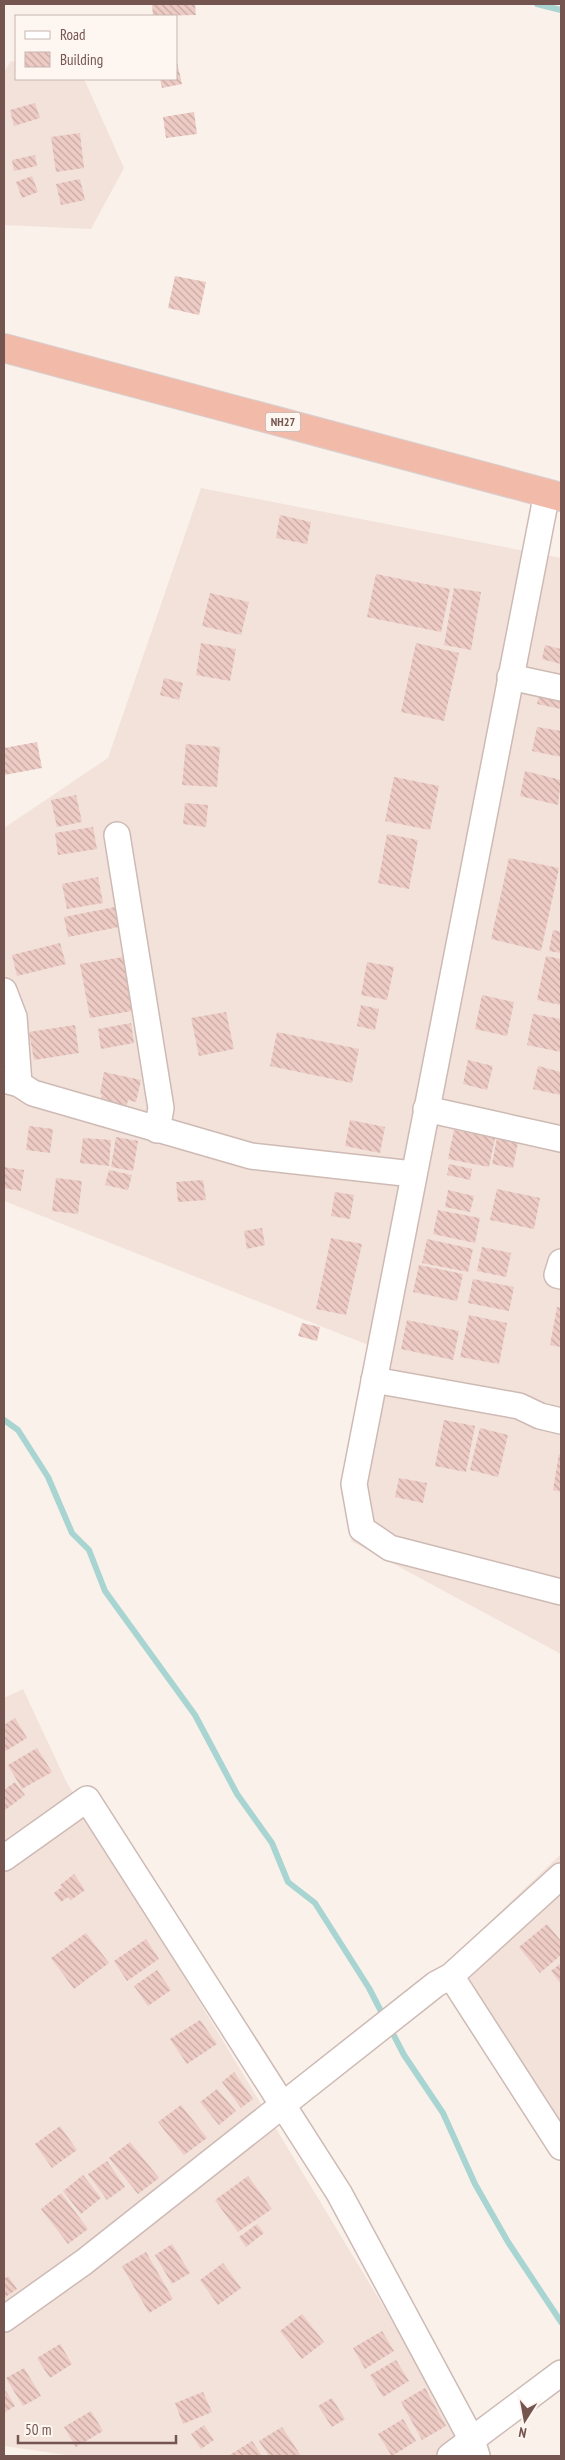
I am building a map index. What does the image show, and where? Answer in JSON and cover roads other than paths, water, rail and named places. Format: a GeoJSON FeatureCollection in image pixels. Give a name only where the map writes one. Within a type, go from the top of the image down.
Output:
{"type":"FeatureCollection","features":[{"type":"Feature","properties":{"kind":"highway","name":"NH27"},"geometry":{"type":"LineString","coordinates":[[4,348],[553,494]]}},
{"type":"Feature","properties":{"kind":"street"},"geometry":{"type":"LineString","coordinates":[[553,494],[544,508],[510,677],[354,1484],[362,1529],[390,1548],[561,1592]]}},
{"type":"Feature","properties":{"kind":"street"},"geometry":{"type":"LineString","coordinates":[[510,677],[561,688]]}},
{"type":"Feature","properties":{"kind":"street"},"geometry":{"type":"LineString","coordinates":[[117,835],[161,1108],[156,1130]]}},
{"type":"Feature","properties":{"kind":"street"},"geometry":{"type":"LineString","coordinates":[[4,991],[14,1017],[11,1082],[33,1093],[251,1156],[414,1174]]}},
{"type":"Feature","properties":{"kind":"street"},"geometry":{"type":"LineString","coordinates":[[426,1109],[561,1139]]}},
{"type":"Feature","properties":{"kind":"street"},"geometry":{"type":"LineString","coordinates":[[561,1262],[557,1275],[561,1276]]}},
{"type":"Feature","properties":{"kind":"street"},"geometry":{"type":"LineString","coordinates":[[374,1380],[519,1406],[540,1416],[561,1421]]}},
{"type":"Feature","properties":{"kind":"street"},"geometry":{"type":"LineString","coordinates":[[4,1858],[87,1799],[339,2193],[474,2448]]}},
{"type":"Feature","properties":{"kind":"street"},"geometry":{"type":"LineString","coordinates":[[4,2319],[84,2262],[284,2106],[436,1984],[450,1976],[558,1888]]}},
{"type":"Feature","properties":{"kind":"street"},"geometry":{"type":"LineString","coordinates":[[450,1976],[561,2147]]}},
{"type":"Feature","properties":{"kind":"street"},"geometry":{"type":"LineString","coordinates":[[450,2456],[474,2448],[561,2373]]}},
{"type":"Feature","properties":{"kind":"waterway"},"geometry":{"type":"LineString","coordinates":[[537,4],[561,10]]}},
{"type":"Feature","properties":{"kind":"waterway"},"geometry":{"type":"LineString","coordinates":[[4,1420],[18,1430],[48,1477],[72,1533],[89,1550],[105,1591],[195,1715],[237,1794],[272,1843],[288,1882],[315,1903],[369,1988],[385,2019]]}},
{"type":"Feature","properties":{"kind":"waterway"},"geometry":{"type":"LineString","coordinates":[[390,2028],[404,2055],[443,2113],[475,2184],[508,2242],[561,2322]]}}]}
